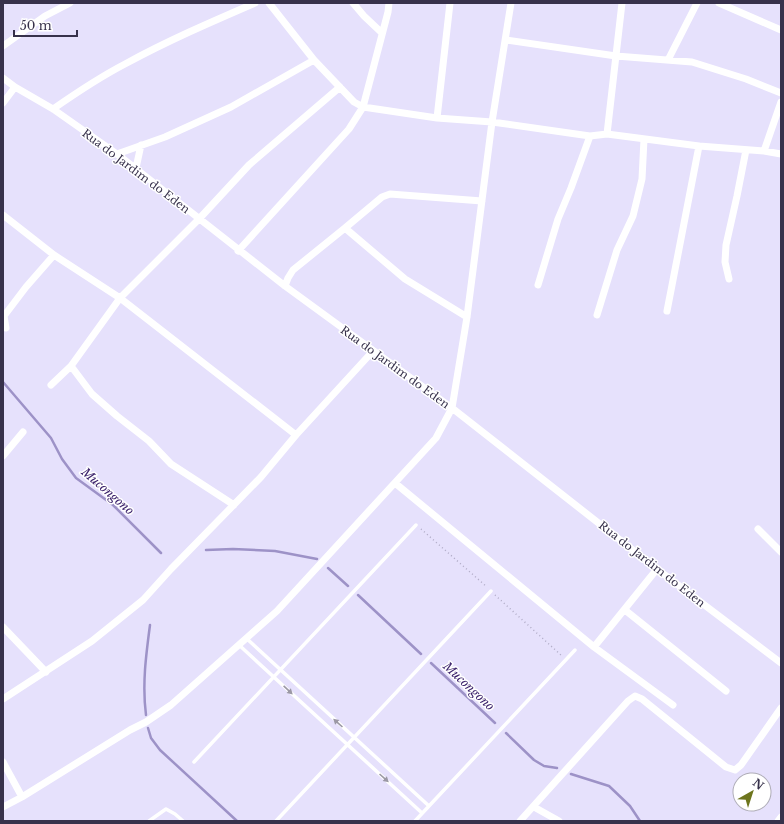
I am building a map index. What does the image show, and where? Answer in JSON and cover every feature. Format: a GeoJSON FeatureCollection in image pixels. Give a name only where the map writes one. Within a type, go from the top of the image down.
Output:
{"type":"FeatureCollection","features":[{"type":"Feature","properties":{"kind":"street"},"geometry":{"type":"LineString","coordinates":[[3,46],[45,16],[70,3]]}},
{"type":"Feature","properties":{"kind":"street"},"geometry":{"type":"LineString","coordinates":[[52,108],[125,64],[181,36],[255,3]]}},
{"type":"Feature","properties":{"kind":"street"},"geometry":{"type":"LineString","coordinates":[[269,3],[314,60],[354,102],[363,107],[437,118],[492,122],[590,136],[607,134],[699,146],[764,151],[781,154]]}},
{"type":"Feature","properties":{"kind":"street"},"geometry":{"type":"LineString","coordinates":[[353,3],[382,33]]}},
{"type":"Feature","properties":{"kind":"street"},"geometry":{"type":"LineString","coordinates":[[238,251],[348,129],[363,107],[388,12],[389,3]]}},
{"type":"Feature","properties":{"kind":"street"},"geometry":{"type":"LineString","coordinates":[[437,118],[450,3]]}},
{"type":"Feature","properties":{"kind":"street"},"geometry":{"type":"LineString","coordinates":[[3,807],[152,718],[184,694],[277,611],[436,438],[452,408],[467,317],[492,122],[511,3]]}},
{"type":"Feature","properties":{"kind":"street"},"geometry":{"type":"LineString","coordinates":[[607,134],[622,3]]}},
{"type":"Feature","properties":{"kind":"street"},"geometry":{"type":"LineString","coordinates":[[668,60],[697,3]]}},
{"type":"Feature","properties":{"kind":"street"},"geometry":{"type":"LineString","coordinates":[[719,3],[781,30]]}},
{"type":"Feature","properties":{"kind":"street"},"geometry":{"type":"LineString","coordinates":[[506,40],[616,56],[692,62],[746,78],[781,93]]}},
{"type":"Feature","properties":{"kind":"street"},"geometry":{"type":"LineString","coordinates":[[117,154],[165,136],[231,107],[314,60]]}},
{"type":"Feature","properties":{"kind":"street","name":"Rua do Jardim do Eden"},"geometry":{"type":"LineString","coordinates":[[3,78],[52,108],[136,168],[238,251],[452,408],[657,569],[781,663]]}},
{"type":"Feature","properties":{"kind":"street"},"geometry":{"type":"LineString","coordinates":[[3,103],[16,87]]}},
{"type":"Feature","properties":{"kind":"street"},"geometry":{"type":"LineString","coordinates":[[51,385],[71,366],[120,298],[199,219],[249,164],[295,124],[340,88]]}},
{"type":"Feature","properties":{"kind":"street"},"geometry":{"type":"LineString","coordinates":[[764,151],[781,102]]}},
{"type":"Feature","properties":{"kind":"street"},"geometry":{"type":"LineString","coordinates":[[538,285],[558,219],[590,136]]}},
{"type":"Feature","properties":{"kind":"street"},"geometry":{"type":"LineString","coordinates":[[597,315],[617,250],[633,216],[642,179],[644,139]]}},
{"type":"Feature","properties":{"kind":"street"},"geometry":{"type":"LineString","coordinates":[[136,168],[141,145]]}},
{"type":"Feature","properties":{"kind":"street"},"geometry":{"type":"LineString","coordinates":[[667,310],[699,146]]}},
{"type":"Feature","properties":{"kind":"street"},"geometry":{"type":"LineString","coordinates":[[729,279],[725,262],[726,245],[746,150]]}},
{"type":"Feature","properties":{"kind":"street"},"geometry":{"type":"LineString","coordinates":[[285,286],[293,270],[382,197],[390,194],[482,201]]}},
{"type":"Feature","properties":{"kind":"street"},"geometry":{"type":"LineString","coordinates":[[3,215],[54,255],[120,298],[296,435]]}},
{"type":"Feature","properties":{"kind":"street"},"geometry":{"type":"LineString","coordinates":[[345,228],[405,279],[467,317]]}},
{"type":"Feature","properties":{"kind":"street"},"geometry":{"type":"LineString","coordinates":[[6,328],[4,316],[26,287],[54,255]]}},
{"type":"Feature","properties":{"kind":"street"},"geometry":{"type":"LineString","coordinates":[[3,699],[92,641],[143,600],[171,568],[261,476],[296,435],[373,351]]}},
{"type":"Feature","properties":{"kind":"street"},"geometry":{"type":"LineString","coordinates":[[71,366],[92,394],[116,416],[149,441],[171,464],[234,505]]}},
{"type":"Feature","properties":{"kind":"street"},"geometry":{"type":"LineString","coordinates":[[3,456],[23,432]]}},
{"type":"Feature","properties":{"kind":"street"},"geometry":{"type":"LineString","coordinates":[[395,483],[594,647],[673,705]]}},
{"type":"Feature","properties":{"kind":"street"},"geometry":{"type":"LineString","coordinates":[[758,529],[781,552]]}},
{"type":"Feature","properties":{"kind":"street"},"geometry":{"type":"LineString","coordinates":[[594,647],[657,569]]}},
{"type":"Feature","properties":{"kind":"street"},"geometry":{"type":"LineString","coordinates":[[625,610],[726,691]]}},
{"type":"Feature","properties":{"kind":"street"},"geometry":{"type":"LineString","coordinates":[[3,627],[46,672]]}},
{"type":"Feature","properties":{"kind":"street"},"geometry":{"type":"LineString","coordinates":[[520,821],[628,701],[635,696],[642,699],[726,767],[735,770],[741,766],[781,708]]}},
{"type":"Feature","properties":{"kind":"street"},"geometry":{"type":"LineString","coordinates":[[3,762],[22,797]]}},
{"type":"Feature","properties":{"kind":"street"},"geometry":{"type":"LineString","coordinates":[[534,807],[559,821]]}},
{"type":"Feature","properties":{"kind":"street"},"geometry":{"type":"LineString","coordinates":[[778,821],[781,817]]}},
{"type":"Feature","properties":{"kind":"lane"},"geometry":{"type":"LineString","coordinates":[[194,762],[416,525]]}},
{"type":"Feature","properties":{"kind":"lane"},"geometry":{"type":"LineString","coordinates":[[276,821],[490,591]]}},
{"type":"Feature","properties":{"kind":"lane"},"geometry":{"type":"LineString","coordinates":[[246,638],[429,806]]}},
{"type":"Feature","properties":{"kind":"lane"},"geometry":{"type":"LineString","coordinates":[[239,645],[422,813]]}},
{"type":"Feature","properties":{"kind":"lane"},"geometry":{"type":"LineString","coordinates":[[415,821],[575,650]]}},
{"type":"Feature","properties":{"kind":"lane"},"geometry":{"type":"LineString","coordinates":[[149,821],[166,809],[183,821]]}},
{"type":"Feature","properties":{"kind":"waterway","name":"Mucongono"},"geometry":{"type":"LineString","coordinates":[[3,382],[51,438],[62,459],[76,478],[113,505],[161,553]]}},
{"type":"Feature","properties":{"kind":"waterway","name":"Mucongono"},"geometry":{"type":"LineString","coordinates":[[206,550],[233,549],[275,551],[317,559]]}},
{"type":"Feature","properties":{"kind":"waterway","name":"Mucongono"},"geometry":{"type":"LineString","coordinates":[[328,568],[348,586]]}},
{"type":"Feature","properties":{"kind":"waterway","name":"Mucongono"},"geometry":{"type":"LineString","coordinates":[[358,595],[421,654]]}},
{"type":"Feature","properties":{"kind":"waterway"},"geometry":{"type":"LineString","coordinates":[[146,715],[144,681],[150,625]]}},
{"type":"Feature","properties":{"kind":"waterway","name":"Mucongono"},"geometry":{"type":"LineString","coordinates":[[431,663],[495,723]]}},
{"type":"Feature","properties":{"kind":"waterway"},"geometry":{"type":"LineString","coordinates":[[148,728],[151,738],[160,750],[237,821]]}},
{"type":"Feature","properties":{"kind":"waterway","name":"Mucongono"},"geometry":{"type":"LineString","coordinates":[[506,733],[534,760],[544,766],[557,768]]}},
{"type":"Feature","properties":{"kind":"waterway","name":"Mucongono"},"geometry":{"type":"LineString","coordinates":[[571,774],[609,786],[630,806],[640,821]]}}]}
